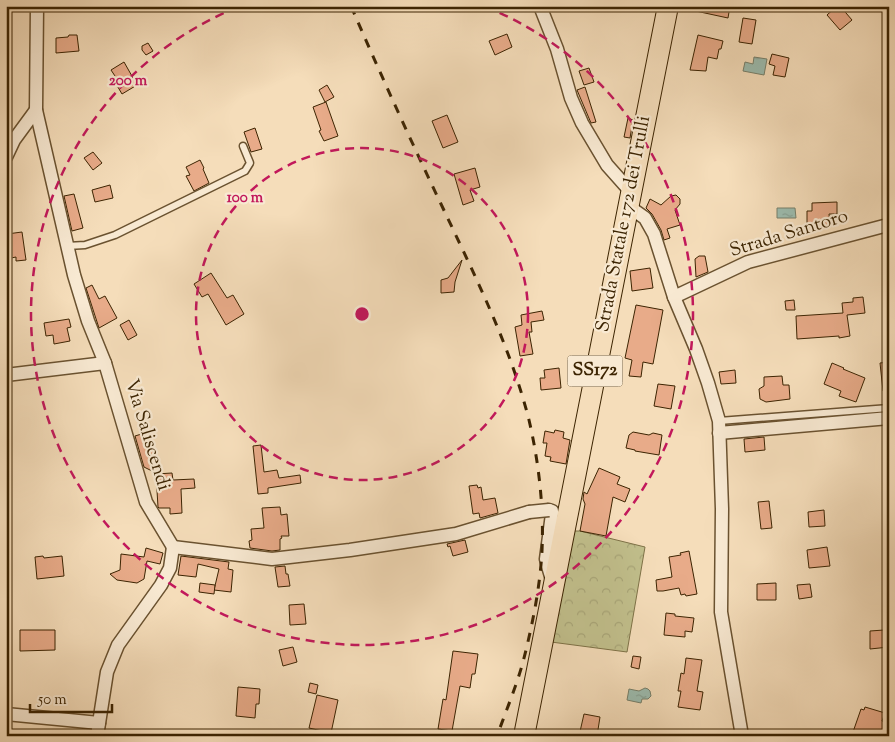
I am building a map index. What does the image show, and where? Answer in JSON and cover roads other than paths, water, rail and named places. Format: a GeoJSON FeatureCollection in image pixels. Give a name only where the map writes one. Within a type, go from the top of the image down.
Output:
{"type":"FeatureCollection","features":[{"type":"Feature","properties":{"kind":"main road","name":"Strada Statale 172 dei Trulli"},"geometry":{"type":"LineString","coordinates":[[524,736],[668,6]]}},
{"type":"Feature","properties":{"kind":"street","name":"Via Saliscendi"},"geometry":{"type":"LineString","coordinates":[[37,6],[36,110],[74,276],[88,321],[105,363],[146,502],[173,547]]}},
{"type":"Feature","properties":{"kind":"street"},"geometry":{"type":"LineString","coordinates":[[540,6],[571,98],[582,123],[629,199],[645,218],[654,234],[674,297],[708,383],[719,427],[722,509],[721,612],[742,736]]}},
{"type":"Feature","properties":{"kind":"street"},"geometry":{"type":"LineString","coordinates":[[6,157],[14,140],[36,110]]}},
{"type":"Feature","properties":{"kind":"street","name":"Strada Santoro"},"geometry":{"type":"LineString","coordinates":[[674,297],[748,262],[887,222]]}},
{"type":"Feature","properties":{"kind":"street"},"geometry":{"type":"LineString","coordinates":[[6,375],[105,363]]}},
{"type":"Feature","properties":{"kind":"street"},"geometry":{"type":"LineString","coordinates":[[719,427],[889,418]]}},
{"type":"Feature","properties":{"kind":"street"},"geometry":{"type":"LineString","coordinates":[[96,736],[107,672],[118,645],[161,585],[170,568],[173,547],[272,558],[350,550],[456,534],[529,512],[549,510],[552,511],[552,514],[546,559],[553,585]]}},
{"type":"Feature","properties":{"kind":"street"},"geometry":{"type":"LineString","coordinates":[[6,714],[99,723]]}},
{"type":"Feature","properties":{"kind":"lane"},"geometry":{"type":"LineString","coordinates":[[67,246],[85,245],[115,234],[245,171],[250,163],[243,146]]}},
{"type":"Feature","properties":{"kind":"lane"},"geometry":{"type":"LineString","coordinates":[[719,427],[889,408]]}},
{"type":"Feature","properties":{"kind":"water"},"geometry":{"type":"Polygon","coordinates":[[[754,57],[767,59],[764,75],[743,71],[745,62],[753,64],[754,57]]]}},
{"type":"Feature","properties":{"kind":"water"},"geometry":{"type":"Polygon","coordinates":[[[777,208],[795,208],[796,218],[777,218],[777,208]]]}},
{"type":"Feature","properties":{"kind":"water"},"geometry":{"type":"Polygon","coordinates":[[[645,688],[650,691],[651,696],[648,699],[642,699],[641,703],[627,700],[629,689],[639,691],[645,688]]]}},
{"type":"Feature","properties":{"kind":"railway"},"geometry":{"type":"LineString","coordinates":[[351,6],[502,337],[521,392],[533,436],[540,486],[542,518],[542,551],[539,579],[523,662],[497,736]]}}]}
